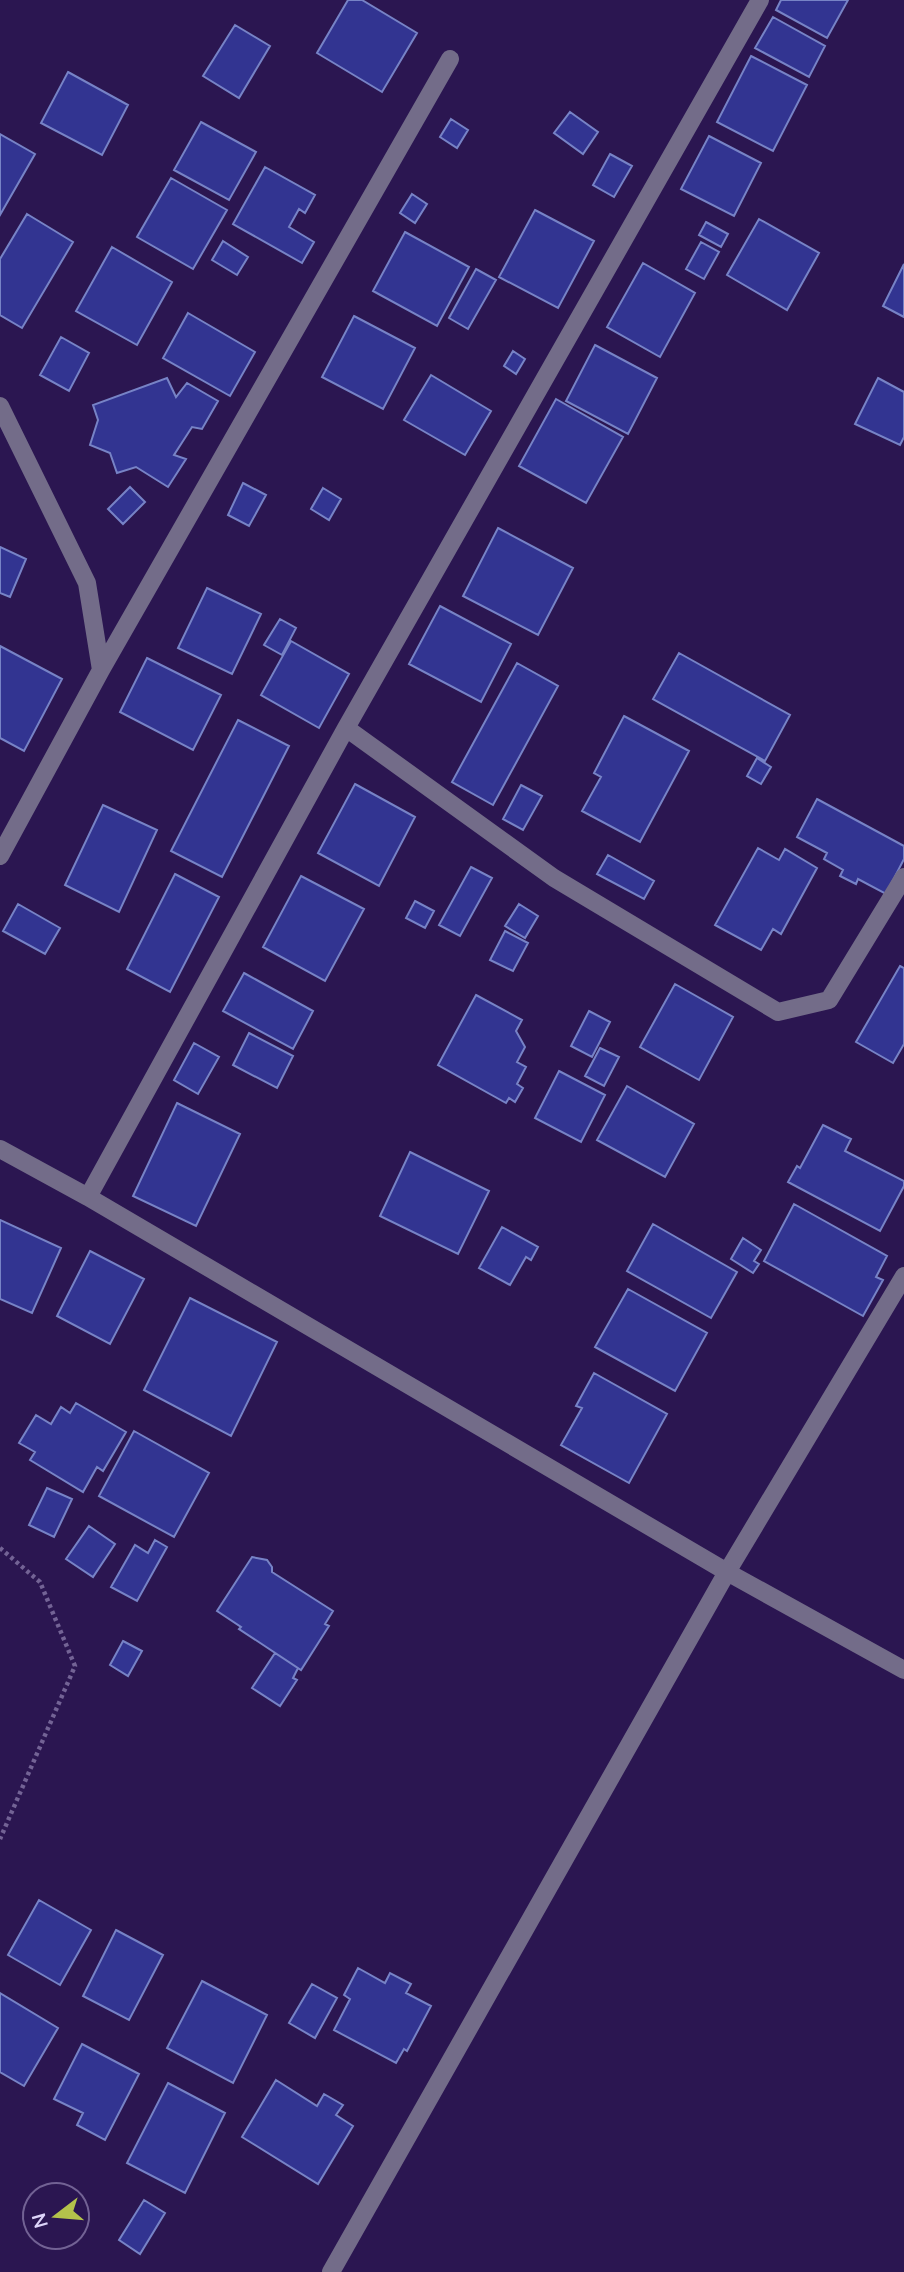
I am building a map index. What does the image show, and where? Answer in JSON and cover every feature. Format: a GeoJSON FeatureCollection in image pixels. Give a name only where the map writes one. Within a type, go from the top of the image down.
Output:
{"type":"FeatureCollection","features":[{"type":"Feature","properties":{"kind":"street"},"geometry":{"type":"LineString","coordinates":[[88,1197],[346,727],[760,0]]}},
{"type":"Feature","properties":{"kind":"street"},"geometry":{"type":"LineString","coordinates":[[0,856],[102,670],[450,59]]}},
{"type":"Feature","properties":{"kind":"street"},"geometry":{"type":"LineString","coordinates":[[0,406],[87,583],[102,670]]}},
{"type":"Feature","properties":{"kind":"street"},"geometry":{"type":"LineString","coordinates":[[346,727],[554,878],[778,1012],[829,1000],[904,877]]}},
{"type":"Feature","properties":{"kind":"street"},"geometry":{"type":"LineString","coordinates":[[0,1149],[88,1197],[727,1572],[904,1670]]}},
{"type":"Feature","properties":{"kind":"street"},"geometry":{"type":"LineString","coordinates":[[331,2272],[727,1572],[904,1276]]}},
{"type":"Feature","properties":{"kind":"path"},"geometry":{"type":"LineString","coordinates":[[0,1548],[40,1582],[75,1666],[0,1839]]}},
{"type":"Feature","properties":{"kind":"building"},"geometry":{"type":"Polygon","coordinates":[[[348,0],[362,0],[417,33],[382,92],[317,53],[348,0]]]}},
{"type":"Feature","properties":{"kind":"building"},"geometry":{"type":"Polygon","coordinates":[[[781,0],[848,0],[827,38],[776,10],[781,0]]]}},
{"type":"Feature","properties":{"kind":"building"},"geometry":{"type":"Polygon","coordinates":[[[773,17],[825,46],[809,77],[755,48],[773,17]]]}},
{"type":"Feature","properties":{"kind":"building"},"geometry":{"type":"Polygon","coordinates":[[[235,25],[270,46],[239,98],[203,76],[235,25]]]}},
{"type":"Feature","properties":{"kind":"building"},"geometry":{"type":"Polygon","coordinates":[[[751,56],[807,85],[773,151],[717,122],[751,56]]]}},
{"type":"Feature","properties":{"kind":"building"},"geometry":{"type":"Polygon","coordinates":[[[68,72],[128,105],[102,155],[41,123],[68,72]]]}},
{"type":"Feature","properties":{"kind":"building"},"geometry":{"type":"Polygon","coordinates":[[[570,112],[598,132],[583,154],[554,133],[570,112]]]}},
{"type":"Feature","properties":{"kind":"building"},"geometry":{"type":"Polygon","coordinates":[[[451,119],[468,130],[457,148],[440,137],[451,119]]]}},
{"type":"Feature","properties":{"kind":"building"},"geometry":{"type":"Polygon","coordinates":[[[201,122],[256,152],[229,200],[174,170],[201,122]]]}},
{"type":"Feature","properties":{"kind":"building"},"geometry":{"type":"Polygon","coordinates":[[[0,134],[35,154],[0,215],[0,134]]]}},
{"type":"Feature","properties":{"kind":"building"},"geometry":{"type":"Polygon","coordinates":[[[709,136],[761,163],[734,216],[681,189],[709,136]]]}},
{"type":"Feature","properties":{"kind":"building"},"geometry":{"type":"Polygon","coordinates":[[[610,154],[632,166],[614,197],[593,185],[610,154]]]}},
{"type":"Feature","properties":{"kind":"building"},"geometry":{"type":"Polygon","coordinates":[[[265,167],[315,195],[305,213],[299,209],[289,227],[314,242],[302,263],[233,224],[265,167]]]}},
{"type":"Feature","properties":{"kind":"building"},"geometry":{"type":"Polygon","coordinates":[[[171,178],[227,210],[193,269],[137,237],[171,178]]]}},
{"type":"Feature","properties":{"kind":"building"},"geometry":{"type":"Polygon","coordinates":[[[412,194],[427,204],[415,223],[400,213],[412,194]]]}},
{"type":"Feature","properties":{"kind":"building"},"geometry":{"type":"Polygon","coordinates":[[[535,210],[594,241],[558,308],[499,277],[535,210]]]}},
{"type":"Feature","properties":{"kind":"building"},"geometry":{"type":"Polygon","coordinates":[[[27,214],[73,242],[22,328],[0,315],[0,259],[27,214]]]}},
{"type":"Feature","properties":{"kind":"building"},"geometry":{"type":"Polygon","coordinates":[[[759,219],[819,253],[787,310],[727,275],[759,219]]]}},
{"type":"Feature","properties":{"kind":"building"},"geometry":{"type":"Polygon","coordinates":[[[706,222],[728,234],[721,247],[699,235],[706,222]]]}},
{"type":"Feature","properties":{"kind":"building"},"geometry":{"type":"Polygon","coordinates":[[[405,232],[469,267],[437,326],[373,291],[405,232]]]}},
{"type":"Feature","properties":{"kind":"building"},"geometry":{"type":"Polygon","coordinates":[[[223,241],[248,257],[237,275],[212,260],[223,241]]]}},
{"type":"Feature","properties":{"kind":"building"},"geometry":{"type":"Polygon","coordinates":[[[701,242],[719,252],[704,279],[686,269],[701,242]]]}},
{"type":"Feature","properties":{"kind":"building"},"geometry":{"type":"Polygon","coordinates":[[[112,247],[172,282],[137,345],[76,311],[112,247]]]}},
{"type":"Feature","properties":{"kind":"building"},"geometry":{"type":"Polygon","coordinates":[[[643,263],[695,293],[660,357],[607,327],[643,263]]]}},
{"type":"Feature","properties":{"kind":"building"},"geometry":{"type":"Polygon","coordinates":[[[904,264],[904,317],[883,306],[904,264]]]}},
{"type":"Feature","properties":{"kind":"building"},"geometry":{"type":"Polygon","coordinates":[[[476,269],[496,280],[468,329],[449,318],[476,269]]]}},
{"type":"Feature","properties":{"kind":"building"},"geometry":{"type":"Polygon","coordinates":[[[188,313],[255,352],[230,396],[163,358],[188,313]]]}},
{"type":"Feature","properties":{"kind":"building"},"geometry":{"type":"Polygon","coordinates":[[[354,316],[415,348],[383,409],[322,377],[354,316]]]}},
{"type":"Feature","properties":{"kind":"building"},"geometry":{"type":"Polygon","coordinates":[[[61,337],[89,353],[69,391],[40,375],[61,337]]]}},
{"type":"Feature","properties":{"kind":"building"},"geometry":{"type":"Polygon","coordinates":[[[595,345],[657,378],[628,434],[566,401],[595,345]]]}},
{"type":"Feature","properties":{"kind":"building"},"geometry":{"type":"Polygon","coordinates":[[[513,351],[525,359],[516,374],[504,366],[513,351]]]}},
{"type":"Feature","properties":{"kind":"building"},"geometry":{"type":"Polygon","coordinates":[[[431,375],[491,411],[465,455],[404,420],[431,375]]]}},
{"type":"Feature","properties":{"kind":"building"},"geometry":{"type":"Polygon","coordinates":[[[167,378],[176,397],[187,383],[218,401],[202,429],[192,427],[174,455],[186,459],[168,487],[136,467],[117,473],[110,453],[90,445],[98,420],[93,405],[167,378]]]}},
{"type":"Feature","properties":{"kind":"building"},"geometry":{"type":"Polygon","coordinates":[[[878,378],[904,392],[904,437],[900,445],[855,424],[878,378]]]}},
{"type":"Feature","properties":{"kind":"building"},"geometry":{"type":"Polygon","coordinates":[[[556,399],[623,437],[586,503],[519,466],[556,399]]]}},
{"type":"Feature","properties":{"kind":"building"},"geometry":{"type":"Polygon","coordinates":[[[243,483],[266,495],[249,526],[228,515],[243,483]]]}},
{"type":"Feature","properties":{"kind":"building"},"geometry":{"type":"Polygon","coordinates":[[[130,487],[145,502],[123,524],[108,509],[130,487]]]}},
{"type":"Feature","properties":{"kind":"building"},"geometry":{"type":"Polygon","coordinates":[[[323,488],[341,499],[329,520],[311,509],[323,488]]]}},
{"type":"Feature","properties":{"kind":"building"},"geometry":{"type":"Polygon","coordinates":[[[498,528],[573,568],[538,635],[463,596],[498,528]]]}},
{"type":"Feature","properties":{"kind":"building"},"geometry":{"type":"Polygon","coordinates":[[[0,547],[26,559],[10,597],[0,593],[0,547]]]}},
{"type":"Feature","properties":{"kind":"building"},"geometry":{"type":"Polygon","coordinates":[[[207,588],[261,614],[232,674],[178,648],[207,588]]]}},
{"type":"Feature","properties":{"kind":"building"},"geometry":{"type":"Polygon","coordinates":[[[440,606],[511,644],[481,702],[409,664],[440,606]]]}},
{"type":"Feature","properties":{"kind":"building"},"geometry":{"type":"Polygon","coordinates":[[[280,619],[296,628],[282,655],[264,645],[280,619]]]}},
{"type":"Feature","properties":{"kind":"building"},"geometry":{"type":"Polygon","coordinates":[[[291,641],[349,674],[319,728],[261,695],[291,641]]]}},
{"type":"Feature","properties":{"kind":"building"},"geometry":{"type":"Polygon","coordinates":[[[0,646],[62,679],[24,751],[0,738],[0,646]]]}},
{"type":"Feature","properties":{"kind":"building"},"geometry":{"type":"Polygon","coordinates":[[[679,653],[790,715],[765,761],[653,699],[679,653]]]}},
{"type":"Feature","properties":{"kind":"building"},"geometry":{"type":"Polygon","coordinates":[[[147,658],[221,695],[193,750],[120,712],[147,658]]]}},
{"type":"Feature","properties":{"kind":"building"},"geometry":{"type":"Polygon","coordinates":[[[517,663],[558,686],[493,805],[452,782],[517,663]]]}},
{"type":"Feature","properties":{"kind":"building"},"geometry":{"type":"Polygon","coordinates":[[[624,716],[689,751],[640,842],[582,811],[601,777],[594,773],[624,716]]]}},
{"type":"Feature","properties":{"kind":"building"},"geometry":{"type":"Polygon","coordinates":[[[238,720],[289,746],[222,877],[171,851],[238,720]]]}},
{"type":"Feature","properties":{"kind":"building"},"geometry":{"type":"Polygon","coordinates":[[[757,758],[771,767],[761,784],[747,776],[757,758]]]}},
{"type":"Feature","properties":{"kind":"building"},"geometry":{"type":"Polygon","coordinates":[[[355,784],[415,817],[379,886],[318,853],[355,784]]]}},
{"type":"Feature","properties":{"kind":"building"},"geometry":{"type":"Polygon","coordinates":[[[521,785],[542,796],[523,830],[503,819],[521,785]]]}},
{"type":"Feature","properties":{"kind":"building"},"geometry":{"type":"Polygon","coordinates":[[[817,799],[904,846],[904,859],[886,894],[858,879],[856,884],[840,876],[843,870],[824,859],[827,853],[797,837],[817,799]]]}},
{"type":"Feature","properties":{"kind":"building"},"geometry":{"type":"Polygon","coordinates":[[[103,805],[157,830],[119,912],[65,885],[103,805]]]}},
{"type":"Feature","properties":{"kind":"building"},"geometry":{"type":"Polygon","coordinates":[[[758,848],[779,860],[785,849],[817,868],[781,934],[773,929],[761,950],[715,925],[758,848]]]}},
{"type":"Feature","properties":{"kind":"building"},"geometry":{"type":"Polygon","coordinates":[[[608,855],[654,881],[644,899],[597,874],[608,855]]]}},
{"type":"Feature","properties":{"kind":"building"},"geometry":{"type":"Polygon","coordinates":[[[471,867],[492,878],[460,936],[439,925],[471,867]]]}},
{"type":"Feature","properties":{"kind":"building"},"geometry":{"type":"Polygon","coordinates":[[[175,874],[219,897],[170,992],[127,969],[175,874]]]}},
{"type":"Feature","properties":{"kind":"building"},"geometry":{"type":"Polygon","coordinates":[[[301,876],[364,909],[325,981],[263,947],[301,876]]]}},
{"type":"Feature","properties":{"kind":"building"},"geometry":{"type":"Polygon","coordinates":[[[415,901],[434,911],[425,928],[406,918],[415,901]]]}},
{"type":"Feature","properties":{"kind":"building"},"geometry":{"type":"Polygon","coordinates":[[[18,904],[60,928],[45,954],[3,931],[18,904]]]}},
{"type":"Feature","properties":{"kind":"building"},"geometry":{"type":"Polygon","coordinates":[[[519,904],[538,916],[525,938],[505,926],[519,904]]]}},
{"type":"Feature","properties":{"kind":"building"},"geometry":{"type":"Polygon","coordinates":[[[505,931],[528,943],[513,971],[490,960],[505,931]]]}},
{"type":"Feature","properties":{"kind":"building"},"geometry":{"type":"Polygon","coordinates":[[[900,966],[904,968],[904,1044],[893,1063],[856,1042],[900,966]]]}},
{"type":"Feature","properties":{"kind":"building"},"geometry":{"type":"Polygon","coordinates":[[[244,973],[313,1011],[293,1049],[223,1011],[244,973]]]}},
{"type":"Feature","properties":{"kind":"building"},"geometry":{"type":"Polygon","coordinates":[[[675,984],[733,1017],[699,1080],[640,1047],[675,984]]]}},
{"type":"Feature","properties":{"kind":"building"},"geometry":{"type":"Polygon","coordinates":[[[476,995],[522,1020],[516,1031],[525,1047],[517,1062],[526,1067],[517,1084],[523,1088],[515,1102],[509,1098],[506,1103],[438,1065],[476,995]]]}},
{"type":"Feature","properties":{"kind":"building"},"geometry":{"type":"Polygon","coordinates":[[[589,1011],[610,1022],[592,1057],[571,1046],[589,1011]]]}},
{"type":"Feature","properties":{"kind":"building"},"geometry":{"type":"Polygon","coordinates":[[[249,1033],[293,1056],[277,1088],[233,1065],[249,1033]]]}},
{"type":"Feature","properties":{"kind":"building"},"geometry":{"type":"Polygon","coordinates":[[[194,1043],[219,1057],[198,1094],[174,1080],[194,1043]]]}},
{"type":"Feature","properties":{"kind":"building"},"geometry":{"type":"Polygon","coordinates":[[[600,1048],[619,1057],[604,1086],[585,1076],[600,1048]]]}},
{"type":"Feature","properties":{"kind":"building"},"geometry":{"type":"Polygon","coordinates":[[[559,1071],[605,1095],[581,1142],[535,1118],[559,1071]]]}},
{"type":"Feature","properties":{"kind":"building"},"geometry":{"type":"Polygon","coordinates":[[[627,1086],[694,1124],[665,1177],[597,1140],[627,1086]]]}},
{"type":"Feature","properties":{"kind":"building"},"geometry":{"type":"Polygon","coordinates":[[[177,1103],[240,1134],[196,1226],[133,1196],[177,1103]]]}},
{"type":"Feature","properties":{"kind":"building"},"geometry":{"type":"Polygon","coordinates":[[[823,1125],[851,1139],[845,1151],[904,1181],[904,1186],[880,1231],[788,1182],[797,1166],[800,1168],[823,1125]]]}},
{"type":"Feature","properties":{"kind":"building"},"geometry":{"type":"Polygon","coordinates":[[[410,1152],[489,1191],[458,1254],[380,1216],[410,1152]]]}},
{"type":"Feature","properties":{"kind":"building"},"geometry":{"type":"Polygon","coordinates":[[[794,1204],[887,1256],[876,1277],[883,1280],[863,1316],[764,1261],[794,1204]]]}},
{"type":"Feature","properties":{"kind":"building"},"geometry":{"type":"Polygon","coordinates":[[[0,1220],[61,1248],[32,1313],[0,1299],[0,1220]]]}},
{"type":"Feature","properties":{"kind":"building"},"geometry":{"type":"Polygon","coordinates":[[[653,1224],[737,1272],[711,1318],[627,1271],[653,1224]]]}},
{"type":"Feature","properties":{"kind":"building"},"geometry":{"type":"Polygon","coordinates":[[[502,1227],[538,1247],[531,1260],[526,1257],[510,1285],[479,1268],[502,1227]]]}},
{"type":"Feature","properties":{"kind":"building"},"geometry":{"type":"Polygon","coordinates":[[[743,1238],[761,1250],[754,1261],[759,1264],[753,1273],[731,1259],[743,1238]]]}},
{"type":"Feature","properties":{"kind":"building"},"geometry":{"type":"Polygon","coordinates":[[[90,1251],[144,1279],[110,1344],[57,1316],[90,1251]]]}},
{"type":"Feature","properties":{"kind":"building"},"geometry":{"type":"Polygon","coordinates":[[[628,1289],[707,1333],[675,1391],[595,1347],[628,1289]]]}},
{"type":"Feature","properties":{"kind":"building"},"geometry":{"type":"Polygon","coordinates":[[[190,1298],[277,1342],[231,1436],[144,1390],[190,1298]]]}},
{"type":"Feature","properties":{"kind":"building"},"geometry":{"type":"Polygon","coordinates":[[[594,1373],[667,1414],[629,1483],[561,1445],[582,1408],[576,1406],[594,1373]]]}},
{"type":"Feature","properties":{"kind":"building"},"geometry":{"type":"Polygon","coordinates":[[[76,1403],[126,1432],[103,1471],[97,1467],[83,1492],[30,1460],[35,1452],[19,1443],[36,1415],[51,1424],[61,1407],[70,1413],[76,1403]]]}},
{"type":"Feature","properties":{"kind":"building"},"geometry":{"type":"Polygon","coordinates":[[[134,1431],[209,1473],[174,1537],[99,1496],[134,1431]]]}},
{"type":"Feature","properties":{"kind":"building"},"geometry":{"type":"Polygon","coordinates":[[[47,1488],[72,1499],[54,1537],[29,1525],[47,1488]]]}},
{"type":"Feature","properties":{"kind":"building"},"geometry":{"type":"Polygon","coordinates":[[[89,1526],[115,1544],[93,1577],[66,1559],[89,1526]]]}},
{"type":"Feature","properties":{"kind":"building"},"geometry":{"type":"Polygon","coordinates":[[[155,1540],[167,1547],[137,1601],[111,1587],[135,1545],[148,1553],[155,1540]]]}},
{"type":"Feature","properties":{"kind":"building"},"geometry":{"type":"Polygon","coordinates":[[[252,1557],[267,1560],[272,1572],[333,1611],[325,1624],[329,1626],[301,1670],[217,1611],[252,1557]]]}},
{"type":"Feature","properties":{"kind":"building"},"geometry":{"type":"Polygon","coordinates":[[[123,1641],[142,1651],[128,1676],[110,1665],[123,1641]]]}},
{"type":"Feature","properties":{"kind":"building"},"geometry":{"type":"Polygon","coordinates":[[[275,1653],[298,1668],[293,1678],[297,1680],[280,1706],[252,1688],[275,1653]]]}},
{"type":"Feature","properties":{"kind":"building"},"geometry":{"type":"Polygon","coordinates":[[[39,1900],[91,1930],[60,1985],[8,1955],[39,1900]]]}},
{"type":"Feature","properties":{"kind":"building"},"geometry":{"type":"Polygon","coordinates":[[[116,1930],[163,1955],[129,2020],[83,1996],[116,1930]]]}},
{"type":"Feature","properties":{"kind":"building"},"geometry":{"type":"Polygon","coordinates":[[[358,1968],[385,1983],[390,1973],[411,1984],[406,1993],[431,2006],[407,2051],[404,2049],[396,2063],[334,2030],[350,1999],[344,1995],[358,1968]]]}},
{"type":"Feature","properties":{"kind":"building"},"geometry":{"type":"Polygon","coordinates":[[[202,1981],[267,2015],[233,2083],[167,2048],[202,1981]]]}},
{"type":"Feature","properties":{"kind":"building"},"geometry":{"type":"Polygon","coordinates":[[[312,1984],[337,1998],[315,2038],[289,2023],[312,1984]]]}},
{"type":"Feature","properties":{"kind":"building"},"geometry":{"type":"Polygon","coordinates":[[[0,1993],[58,2028],[24,2086],[0,2072],[0,1993]]]}},
{"type":"Feature","properties":{"kind":"building"},"geometry":{"type":"Polygon","coordinates":[[[82,2044],[139,2074],[105,2140],[77,2125],[83,2113],[54,2099],[82,2044]]]}},
{"type":"Feature","properties":{"kind":"building"},"geometry":{"type":"Polygon","coordinates":[[[276,2080],[317,2106],[324,2094],[343,2105],[336,2115],[353,2126],[318,2184],[242,2137],[276,2080]]]}},
{"type":"Feature","properties":{"kind":"building"},"geometry":{"type":"Polygon","coordinates":[[[168,2083],[225,2113],[185,2193],[127,2163],[168,2083]]]}},
{"type":"Feature","properties":{"kind":"building"},"geometry":{"type":"Polygon","coordinates":[[[144,2200],[165,2213],[140,2254],[119,2240],[144,2200]]]}}]}
